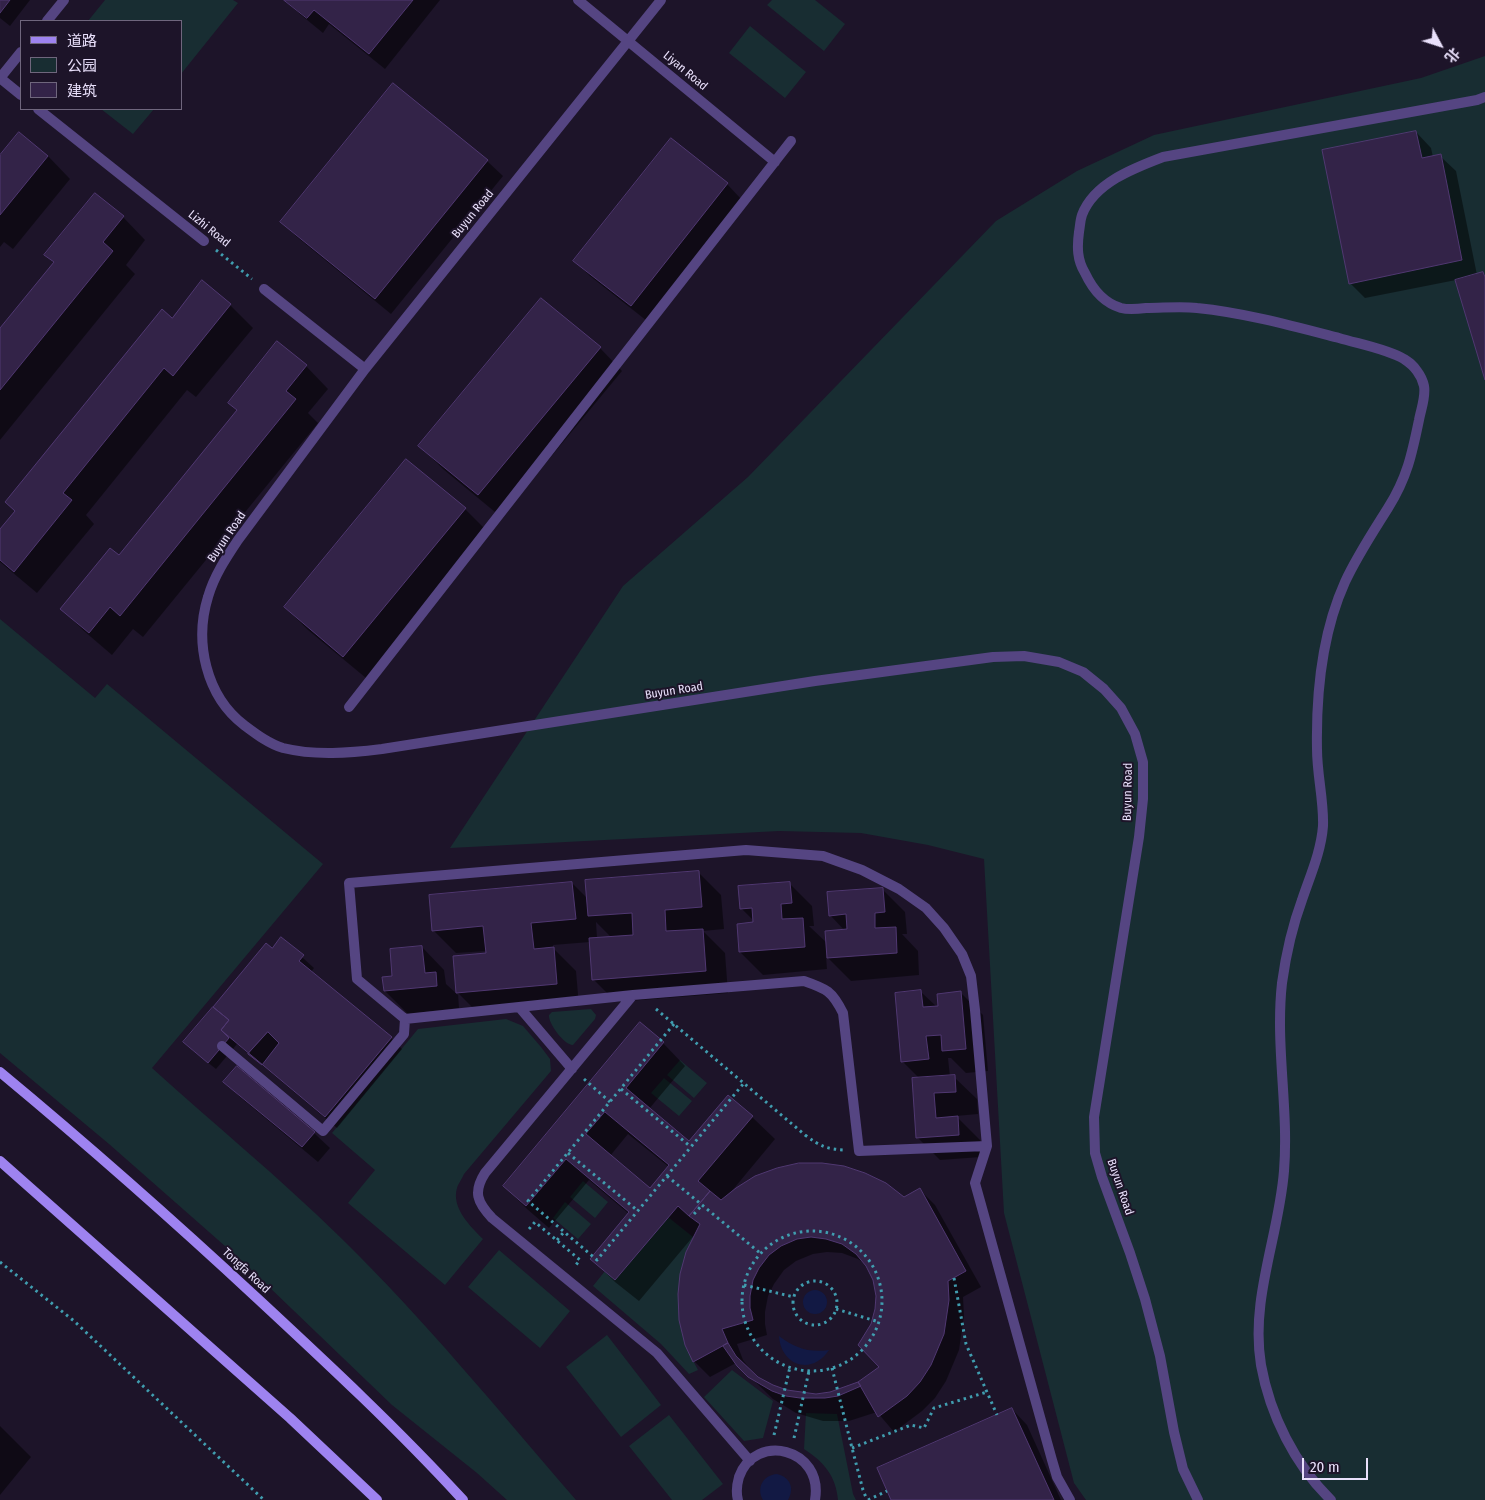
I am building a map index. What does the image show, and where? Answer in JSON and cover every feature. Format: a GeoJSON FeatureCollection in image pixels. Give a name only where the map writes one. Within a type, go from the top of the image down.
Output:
{"type":"FeatureCollection","features":[{"type":"Feature","properties":{"kind":"main road","name":"Tongfa Road"},"geometry":{"type":"LineString","coordinates":[[2,1077],[188,1234],[395,1428],[463,1500]]}},
{"type":"Feature","properties":{"kind":"main road"},"geometry":{"type":"LineString","coordinates":[[0,1161],[283,1412],[376,1500]]}},
{"type":"Feature","properties":{"kind":"lane"},"geometry":{"type":"LineString","coordinates":[[47,20],[64,0]]}},
{"type":"Feature","properties":{"kind":"lane","name":"Liyan Road"},"geometry":{"type":"LineString","coordinates":[[578,0],[775,162]]}},
{"type":"Feature","properties":{"kind":"lane","name":"Buyun Road"},"geometry":{"type":"LineString","coordinates":[[661,0],[365,369],[238,540],[220,568],[207,598],[203,627],[203,652],[209,679],[220,700],[236,719],[258,736],[282,748],[312,753],[346,753],[382,749],[815,681],[993,657],[1024,656],[1059,662],[1083,672],[1104,689],[1121,708],[1135,734],[1143,762],[1143,799],[1139,838],[1094,1116],[1095,1153],[1146,1299],[1160,1356],[1183,1470],[1198,1500]]}},
{"type":"Feature","properties":{"kind":"lane"},"geometry":{"type":"LineString","coordinates":[[20,53],[0,78],[20,94]]}},
{"type":"Feature","properties":{"kind":"lane"},"geometry":{"type":"LineString","coordinates":[[1331,1500],[1307,1472],[1292,1449],[1269,1394],[1261,1364],[1260,1306],[1266,1265],[1281,1201],[1284,1170],[1284,1098],[1279,1035],[1280,1009],[1287,950],[1294,922],[1320,846],[1323,823],[1316,755],[1317,719],[1320,678],[1332,619],[1345,584],[1396,495],[1410,464],[1424,396],[1424,384],[1411,363],[1402,357],[1369,346],[1258,317],[1196,308],[1119,308],[1095,291],[1080,264],[1077,246],[1082,214],[1095,196],[1112,181],[1132,168],[1163,158],[1467,102],[1485,97]]}},
{"type":"Feature","properties":{"kind":"lane","name":"Lizhi Road"},"geometry":{"type":"LineString","coordinates":[[39,110],[204,241]]}},
{"type":"Feature","properties":{"kind":"lane"},"geometry":{"type":"LineString","coordinates":[[349,708],[791,141]]}},
{"type":"Feature","properties":{"kind":"lane"},"geometry":{"type":"LineString","coordinates":[[264,289],[365,369]]}},
{"type":"Feature","properties":{"kind":"lane"},"geometry":{"type":"LineString","coordinates":[[987,1146],[860,1151],[843,1013],[836,998],[822,988],[804,981],[636,995],[405,1019],[357,979],[349,883],[746,850],[823,856],[862,870],[899,889],[932,915],[944,928],[962,954],[971,976],[987,1146],[975,1183],[1057,1477],[1070,1500]]}},
{"type":"Feature","properties":{"kind":"lane"},"geometry":{"type":"LineString","coordinates":[[636,995],[485,1173],[480,1181],[478,1198],[481,1205],[492,1218],[657,1353],[750,1461]]}},
{"type":"Feature","properties":{"kind":"lane"},"geometry":{"type":"LineString","coordinates":[[520,1008],[572,1069]]}},
{"type":"Feature","properties":{"kind":"lane"},"geometry":{"type":"LineString","coordinates":[[222,1046],[323,1131],[404,1034],[405,1019]]}},
{"type":"Feature","properties":{"kind":"lane"},"geometry":{"type":"LineString","coordinates":[[738,1500],[737,1483],[741,1471],[760,1454],[771,1451],[791,1453],[802,1459],[810,1468],[815,1479],[815,1500]]}},
{"type":"Feature","properties":{"kind":"path","name":"Lizhi Road"},"geometry":{"type":"LineString","coordinates":[[204,241],[264,289]]}},
{"type":"Feature","properties":{"kind":"path"},"geometry":{"type":"LineString","coordinates":[[636,995],[674,1024],[819,1146],[828,1150],[860,1151]]}},
{"type":"Feature","properties":{"kind":"path"},"geometry":{"type":"LineString","coordinates":[[674,1024],[528,1201],[597,1260],[744,1083]]}},
{"type":"Feature","properties":{"kind":"path"},"geometry":{"type":"LineString","coordinates":[[572,1069],[610,1102]]}},
{"type":"Feature","properties":{"kind":"path"},"geometry":{"type":"LineString","coordinates":[[621,1089],[691,1147]]}},
{"type":"Feature","properties":{"kind":"path"},"geometry":{"type":"LineString","coordinates":[[568,1153],[638,1211]]}},
{"type":"Feature","properties":{"kind":"path"},"geometry":{"type":"LineString","coordinates":[[667,1176],[760,1253]]}},
{"type":"Feature","properties":{"kind":"path"},"geometry":{"type":"LineString","coordinates":[[694,1214],[702,1205]]}},
{"type":"Feature","properties":{"kind":"path"},"geometry":{"type":"LineString","coordinates":[[535,1222],[580,1260]]}},
{"type":"Feature","properties":{"kind":"path"},"geometry":{"type":"LineString","coordinates":[[806,1231],[823,1231],[840,1235],[855,1244],[867,1256],[876,1271],[882,1288],[882,1305],[874,1335],[856,1355],[845,1363],[832,1368],[808,1371],[790,1367],[771,1358],[756,1344],[746,1326],[742,1306],[744,1285],[753,1263],[760,1253],[773,1242],[789,1234],[806,1231]]}},
{"type":"Feature","properties":{"kind":"path"},"geometry":{"type":"LineString","coordinates":[[557,1240],[564,1232]]}},
{"type":"Feature","properties":{"kind":"path"},"geometry":{"type":"LineString","coordinates":[[0,1262],[74,1322],[264,1500]]}},
{"type":"Feature","properties":{"kind":"path"},"geometry":{"type":"LineString","coordinates":[[954,1278],[966,1344],[997,1415]]}},
{"type":"Feature","properties":{"kind":"path"},"geometry":{"type":"LineString","coordinates":[[819,1281],[826,1283],[836,1294],[838,1302],[833,1316],[828,1321],[814,1324],[807,1323],[796,1314],[794,1297],[799,1288],[805,1283],[819,1281]]}},
{"type":"Feature","properties":{"kind":"path"},"geometry":{"type":"LineString","coordinates":[[744,1285],[794,1297]]}},
{"type":"Feature","properties":{"kind":"path"},"geometry":{"type":"LineString","coordinates":[[836,1309],[879,1322]]}},
{"type":"Feature","properties":{"kind":"path"},"geometry":{"type":"LineString","coordinates":[[771,1451],[790,1367]]}},
{"type":"Feature","properties":{"kind":"path"},"geometry":{"type":"LineString","coordinates":[[832,1368],[863,1490],[868,1500],[887,1491]]}},
{"type":"Feature","properties":{"kind":"path"},"geometry":{"type":"LineString","coordinates":[[791,1453],[808,1371]]}},
{"type":"Feature","properties":{"kind":"path"},"geometry":{"type":"LineString","coordinates":[[852,1448],[912,1425],[924,1428],[934,1408],[987,1392]]}},
{"type":"Feature","properties":{"kind":"green space"},"geometry":{"type":"Polygon","coordinates":[[[105,0],[233,0],[238,3],[182,73],[182,20],[89,20],[105,0]]]}},
{"type":"Feature","properties":{"kind":"green space"},"geometry":{"type":"Polygon","coordinates":[[[772,0],[815,0],[845,24],[824,51],[767,5],[772,0]]]}},
{"type":"Feature","properties":{"kind":"green space"},"geometry":{"type":"Polygon","coordinates":[[[750,26],[806,72],[785,98],[729,53],[750,26]]]}},
{"type":"Feature","properties":{"kind":"green space"},"geometry":{"type":"Polygon","coordinates":[[[1485,56],[1485,1500],[1086,1500],[1074,1483],[1004,1213],[984,859],[928,845],[861,833],[779,831],[450,848],[623,586],[748,477],[996,221],[1077,171],[1154,135],[1421,78],[1485,56]]]}},
{"type":"Feature","properties":{"kind":"green space"},"geometry":{"type":"Polygon","coordinates":[[[102,110],[153,110],[133,134],[102,110]]]}},
{"type":"Feature","properties":{"kind":"green space"},"geometry":{"type":"Polygon","coordinates":[[[0,619],[95,698],[107,684],[323,864],[152,1068],[295,1194],[372,1269],[461,1366],[576,1500],[507,1500],[477,1473],[392,1405],[242,1261],[109,1144],[0,1053],[0,619]]]}},
{"type":"Feature","properties":{"kind":"green space"},"geometry":{"type":"Polygon","coordinates":[[[591,1009],[596,1015],[595,1019],[573,1045],[561,1038],[549,1019],[549,1015],[552,1012],[591,1009]]]}},
{"type":"Feature","properties":{"kind":"green space"},"geometry":{"type":"Polygon","coordinates":[[[506,1019],[523,1026],[550,1059],[551,1071],[464,1174],[458,1185],[456,1195],[459,1210],[483,1239],[445,1285],[348,1203],[375,1170],[332,1133],[418,1029],[506,1019]]]}},
{"type":"Feature","properties":{"kind":"green space"},"geometry":{"type":"Polygon","coordinates":[[[680,1060],[707,1083],[694,1098],[667,1075],[680,1060]]]}},
{"type":"Feature","properties":{"kind":"green space"},"geometry":{"type":"Polygon","coordinates":[[[664,1078],[692,1101],[679,1116],[651,1093],[664,1078]]]}},
{"type":"Feature","properties":{"kind":"green space"},"geometry":{"type":"Polygon","coordinates":[[[583,1181],[608,1202],[595,1218],[570,1197],[583,1181]]]}},
{"type":"Feature","properties":{"kind":"green space"},"geometry":{"type":"Polygon","coordinates":[[[565,1202],[591,1224],[578,1239],[553,1218],[565,1202]]]}},
{"type":"Feature","properties":{"kind":"green space"},"geometry":{"type":"Polygon","coordinates":[[[668,1217],[693,1237],[686,1252],[685,1345],[698,1370],[689,1374],[661,1344],[593,1286],[605,1271],[616,1279],[668,1217]]]}},
{"type":"Feature","properties":{"kind":"green space"},"geometry":{"type":"Polygon","coordinates":[[[499,1250],[570,1311],[540,1348],[468,1287],[499,1250]]]}},
{"type":"Feature","properties":{"kind":"green space"},"geometry":{"type":"Polygon","coordinates":[[[607,1335],[661,1405],[621,1437],[566,1367],[607,1335]]]}},
{"type":"Feature","properties":{"kind":"green space"},"geometry":{"type":"Polygon","coordinates":[[[732,1370],[773,1401],[763,1438],[744,1441],[704,1397],[732,1370]]]}},
{"type":"Feature","properties":{"kind":"green space"},"geometry":{"type":"Polygon","coordinates":[[[806,1413],[837,1414],[853,1494],[856,1500],[838,1500],[835,1484],[828,1470],[804,1449],[806,1413]]]}},
{"type":"Feature","properties":{"kind":"green space"},"geometry":{"type":"Polygon","coordinates":[[[669,1415],[723,1484],[702,1500],[672,1500],[629,1446],[669,1415]]]}},
{"type":"Feature","properties":{"kind":"shaded area"},"geometry":{"type":"Polygon","coordinates":[[[815,1290],[820,1291],[826,1297],[826,1307],[820,1313],[815,1314],[810,1313],[804,1307],[803,1302],[804,1297],[810,1291],[815,1290]]]}},
{"type":"Feature","properties":{"kind":"shaded area"},"geometry":{"type":"Polygon","coordinates":[[[779,1336],[802,1349],[815,1351],[829,1350],[814,1363],[798,1364],[785,1354],[779,1336]]]}},
{"type":"Feature","properties":{"kind":"shaded area"},"geometry":{"type":"Polygon","coordinates":[[[777,1474],[788,1480],[790,1484],[791,1491],[788,1500],[763,1500],[760,1491],[762,1483],[768,1477],[777,1474]]]}},
{"type":"Feature","properties":{"kind":"building"},"geometry":{"type":"Polygon","coordinates":[[[0,0],[10,0],[0,13],[0,0]]]}},
{"type":"Feature","properties":{"kind":"building"},"geometry":{"type":"Polygon","coordinates":[[[284,0],[413,0],[369,54],[314,10],[307,18],[284,0]]]}},
{"type":"Feature","properties":{"kind":"building"},"geometry":{"type":"Polygon","coordinates":[[[393,83],[488,160],[375,299],[280,222],[393,83]]]}},
{"type":"Feature","properties":{"kind":"building"},"geometry":{"type":"Polygon","coordinates":[[[1416,131],[1422,158],[1441,154],[1462,260],[1349,284],[1322,150],[1416,131]]]}},
{"type":"Feature","properties":{"kind":"building"},"geometry":{"type":"Polygon","coordinates":[[[19,132],[48,156],[0,215],[0,155],[19,132]]]}},
{"type":"Feature","properties":{"kind":"building"},"geometry":{"type":"Polygon","coordinates":[[[671,138],[728,183],[631,306],[573,261],[671,138]]]}},
{"type":"Feature","properties":{"kind":"building"},"geometry":{"type":"Polygon","coordinates":[[[95,193],[124,216],[103,242],[113,251],[0,390],[0,328],[54,262],[44,255],[95,193]]]}},
{"type":"Feature","properties":{"kind":"building"},"geometry":{"type":"Polygon","coordinates":[[[1483,272],[1485,277],[1485,380],[1455,280],[1483,272]]]}},
{"type":"Feature","properties":{"kind":"building"},"geometry":{"type":"Polygon","coordinates":[[[202,280],[231,304],[173,376],[164,368],[63,493],[72,500],[14,572],[0,560],[0,529],[15,511],[5,502],[162,309],[172,318],[202,280]]]}},
{"type":"Feature","properties":{"kind":"building"},"geometry":{"type":"Polygon","coordinates":[[[541,298],[601,347],[478,495],[418,446],[541,298]]]}},
{"type":"Feature","properties":{"kind":"building"},"geometry":{"type":"Polygon","coordinates":[[[277,341],[307,365],[286,391],[296,399],[120,616],[110,607],[89,633],[60,609],[110,548],[119,555],[237,410],[228,403],[277,341]]]}},
{"type":"Feature","properties":{"kind":"building"},"geometry":{"type":"Polygon","coordinates":[[[406,459],[466,508],[343,657],[284,607],[406,459]]]}},
{"type":"Feature","properties":{"kind":"building"},"geometry":{"type":"Polygon","coordinates":[[[699,871],[702,907],[665,910],[666,931],[703,929],[706,971],[592,980],[589,938],[633,935],[632,913],[588,916],[585,880],[699,871]]]}},
{"type":"Feature","properties":{"kind":"building"},"geometry":{"type":"Polygon","coordinates":[[[572,882],[576,919],[531,923],[534,949],[554,947],[557,984],[456,993],[453,956],[486,953],[483,926],[432,931],[429,895],[572,882]]]}},
{"type":"Feature","properties":{"kind":"building"},"geometry":{"type":"Polygon","coordinates":[[[790,882],[792,903],[781,904],[782,919],[803,918],[805,947],[739,952],[737,924],[753,922],[752,908],[740,909],[738,886],[790,882]]]}},
{"type":"Feature","properties":{"kind":"building"},"geometry":{"type":"Polygon","coordinates":[[[883,888],[885,912],[875,913],[875,928],[896,927],[897,953],[827,958],[825,931],[847,929],[846,914],[829,916],[827,892],[883,888]]]}},
{"type":"Feature","properties":{"kind":"building"},"geometry":{"type":"Polygon","coordinates":[[[281,937],[304,955],[299,961],[392,1037],[325,1117],[221,1030],[229,1020],[213,1007],[266,943],[272,948],[281,937]]]}},
{"type":"Feature","properties":{"kind":"building"},"geometry":{"type":"Polygon","coordinates":[[[422,946],[425,973],[436,972],[437,986],[384,991],[382,977],[392,976],[390,949],[422,946]]]}},
{"type":"Feature","properties":{"kind":"building"},"geometry":{"type":"Polygon","coordinates":[[[921,990],[923,1007],[938,1006],[937,994],[961,991],[966,1049],[942,1051],[941,1035],[926,1036],[929,1059],[901,1062],[895,993],[921,990]]]}},
{"type":"Feature","properties":{"kind":"building"},"geometry":{"type":"Polygon","coordinates":[[[213,1007],[229,1020],[221,1030],[229,1038],[208,1063],[183,1042],[213,1007]]]}},
{"type":"Feature","properties":{"kind":"building"},"geometry":{"type":"Polygon","coordinates":[[[640,1022],[664,1042],[626,1088],[689,1141],[728,1095],[753,1116],[698,1181],[710,1191],[689,1216],[678,1206],[615,1280],[590,1259],[629,1212],[566,1159],[526,1206],[503,1186],[640,1022]],[[605,1112],[586,1134],[650,1188],[669,1165],[605,1112]]]}},
{"type":"Feature","properties":{"kind":"building"},"geometry":{"type":"Polygon","coordinates":[[[268,1032],[279,1043],[262,1065],[248,1054],[268,1032]]]}},
{"type":"Feature","properties":{"kind":"building"},"geometry":{"type":"Polygon","coordinates":[[[237,1066],[315,1132],[302,1147],[223,1082],[237,1066]]]}},
{"type":"Feature","properties":{"kind":"building"},"geometry":{"type":"Polygon","coordinates":[[[955,1075],[956,1092],[934,1093],[936,1118],[958,1116],[959,1135],[916,1138],[912,1078],[955,1075]]]}},
{"type":"Feature","properties":{"kind":"building"},"geometry":{"type":"Polygon","coordinates":[[[799,1163],[822,1163],[844,1166],[886,1183],[904,1197],[920,1188],[966,1271],[948,1281],[949,1300],[944,1334],[931,1365],[920,1382],[907,1396],[878,1417],[858,1382],[879,1367],[858,1345],[871,1324],[875,1309],[876,1296],[873,1280],[866,1266],[856,1254],[842,1244],[811,1237],[797,1239],[781,1246],[769,1255],[753,1280],[750,1308],[753,1320],[722,1329],[728,1343],[693,1362],[685,1345],[679,1320],[678,1294],[680,1274],[686,1252],[700,1224],[689,1216],[710,1191],[721,1200],[755,1176],[799,1163]]]}},
{"type":"Feature","properties":{"kind":"building"},"geometry":{"type":"Polygon","coordinates":[[[728,1343],[736,1356],[758,1377],[787,1390],[816,1394],[830,1392],[858,1382],[861,1386],[838,1396],[825,1398],[786,1396],[772,1391],[748,1377],[737,1366],[723,1346],[728,1343]]]}},
{"type":"Feature","properties":{"kind":"building"},"geometry":{"type":"Polygon","coordinates":[[[1012,1408],[1054,1500],[891,1500],[877,1468],[1012,1408]]]}}]}
